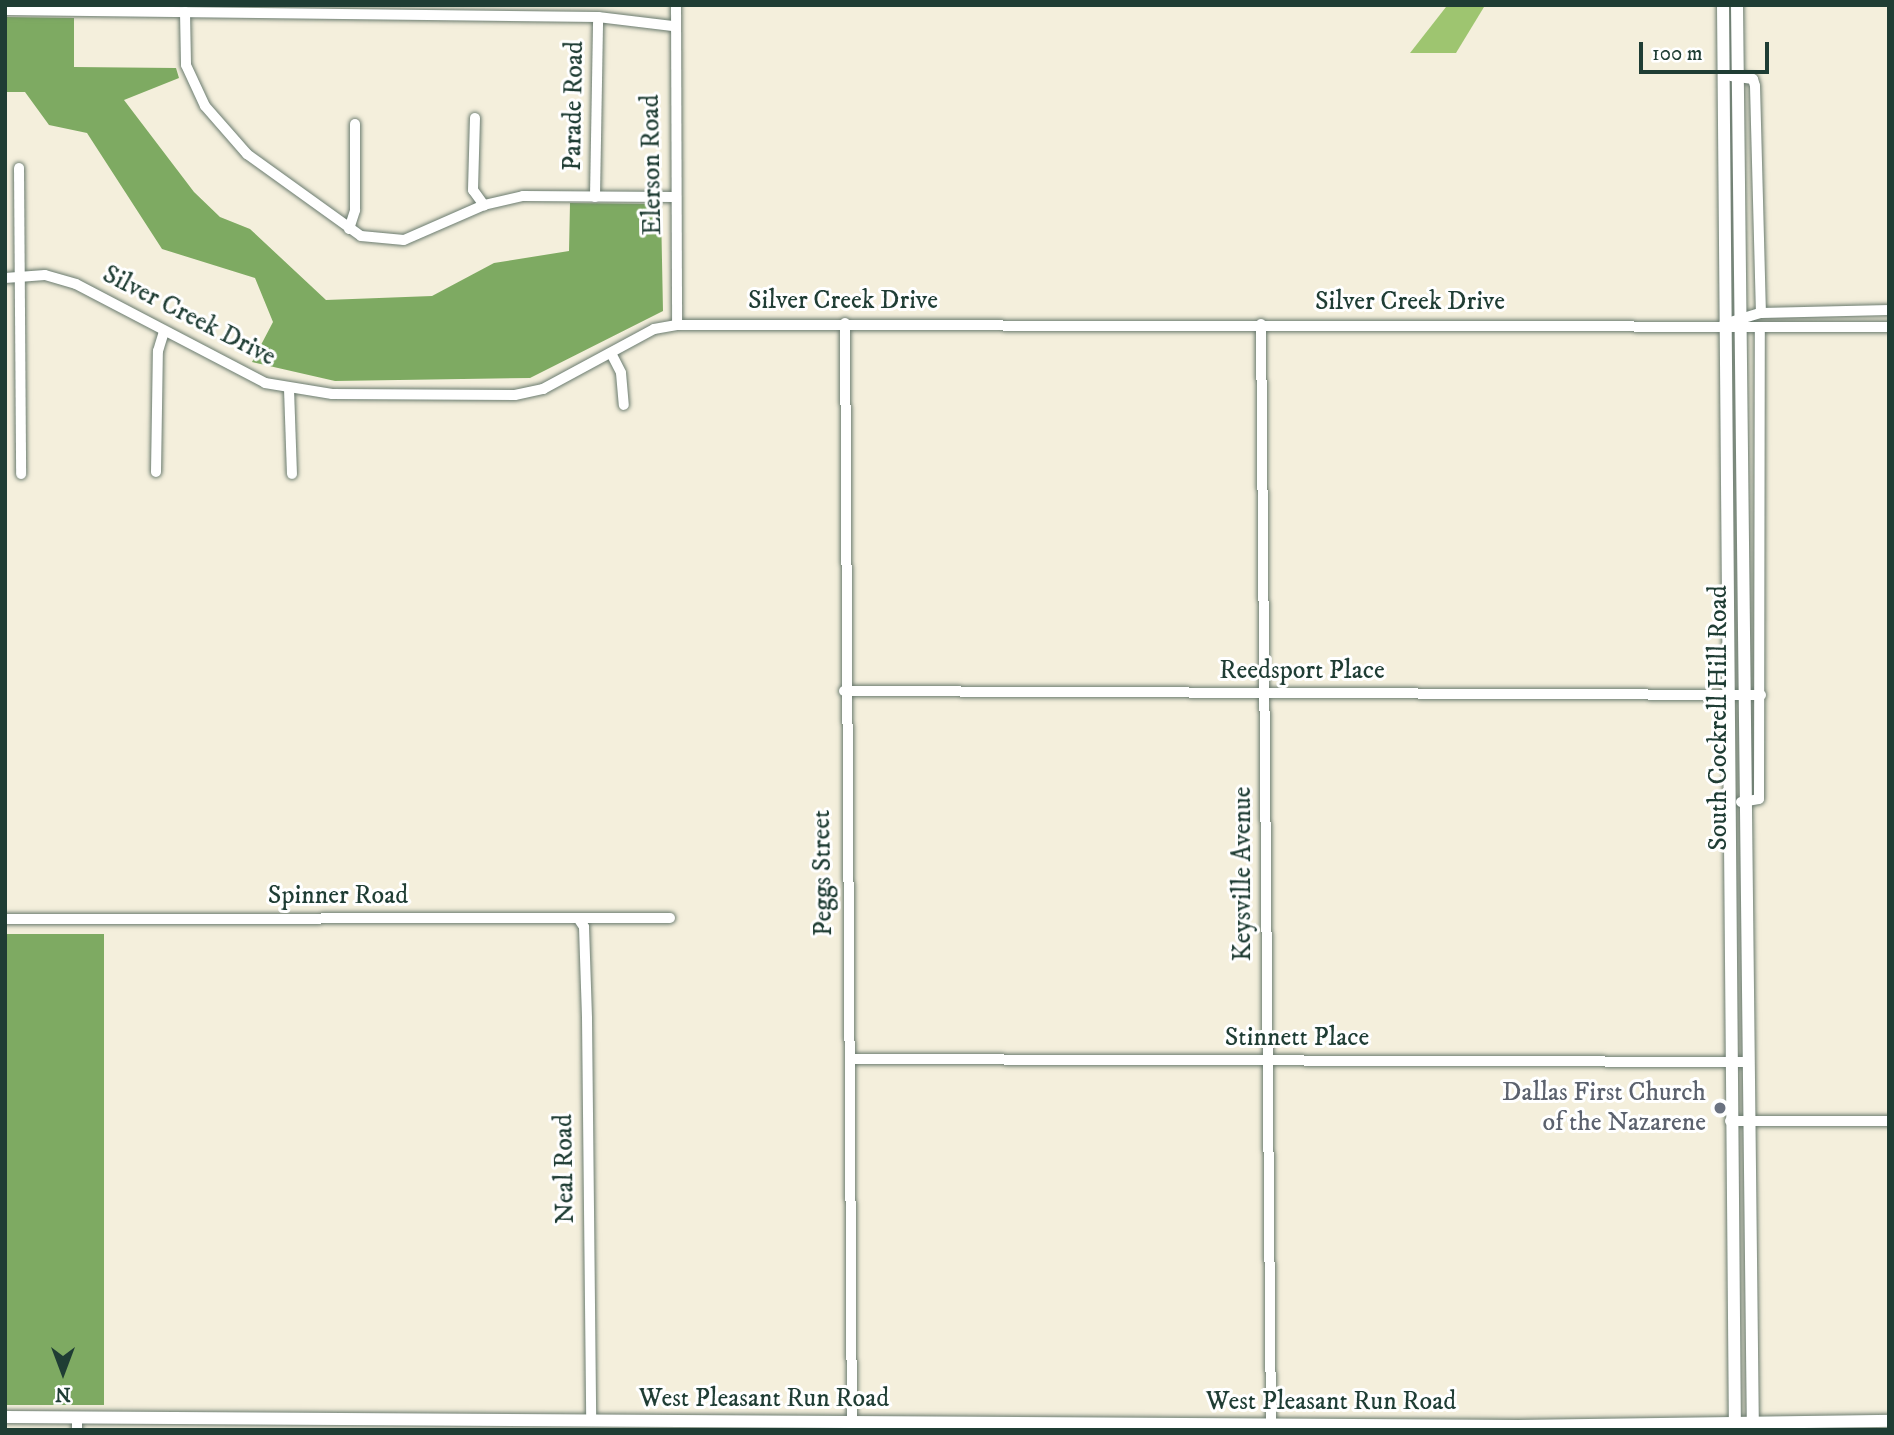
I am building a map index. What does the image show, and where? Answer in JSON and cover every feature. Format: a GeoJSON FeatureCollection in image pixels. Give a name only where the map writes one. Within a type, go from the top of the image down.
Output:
{"type":"FeatureCollection","features":[{"type":"Feature","properties":{"kind":"main road","name":"South Cockrell Hill Road"},"geometry":{"type":"LineString","coordinates":[[1723,5],[1728,1062],[1735,1425]]}},
{"type":"Feature","properties":{"kind":"main road","name":"South Cockrell Hill Road"},"geometry":{"type":"LineString","coordinates":[[1737,5],[1741,802],[1752,1425]]}},
{"type":"Feature","properties":{"kind":"main road","name":"West Pleasant Run Road"},"geometry":{"type":"LineString","coordinates":[[5,1417],[83,1423],[852,1422],[1230,1428],[1271,1423],[1870,1426],[1889,1421]]}},
{"type":"Feature","properties":{"kind":"main road","name":"West Pleasant Run Road"},"geometry":{"type":"LineString","coordinates":[[1522,1426],[1542,1430]]}},
{"type":"Feature","properties":{"kind":"street","name":"Elerson Road"},"geometry":{"type":"LineString","coordinates":[[676,5],[672,26],[677,325]]}},
{"type":"Feature","properties":{"kind":"street"},"geometry":{"type":"LineString","coordinates":[[5,10],[598,17],[672,26]]}},
{"type":"Feature","properties":{"kind":"street"},"geometry":{"type":"LineString","coordinates":[[185,12],[186,65],[205,106],[247,154],[349,229],[380,241],[404,240],[484,205],[523,196],[675,197]]}},
{"type":"Feature","properties":{"kind":"street","name":"Parade Road"},"geometry":{"type":"LineString","coordinates":[[594,197],[598,17]]}},
{"type":"Feature","properties":{"kind":"street"},"geometry":{"type":"LineString","coordinates":[[1723,76],[1753,79],[1755,86],[1761,313]]}},
{"type":"Feature","properties":{"kind":"street"},"geometry":{"type":"LineString","coordinates":[[475,118],[473,190],[484,205]]}},
{"type":"Feature","properties":{"kind":"street"},"geometry":{"type":"LineString","coordinates":[[349,229],[355,211],[355,124]]}},
{"type":"Feature","properties":{"kind":"street"},"geometry":{"type":"LineString","coordinates":[[19,169],[21,474]]}},
{"type":"Feature","properties":{"kind":"street"},"geometry":{"type":"LineString","coordinates":[[5,278],[19,272]]}},
{"type":"Feature","properties":{"kind":"street","name":"Silver Creek Drive"},"geometry":{"type":"LineString","coordinates":[[19,272],[76,284],[164,331],[289,389],[516,395],[543,389],[654,329],[677,325],[1724,324],[1739,322],[1761,313],[1889,310]]}},
{"type":"Feature","properties":{"kind":"street","name":"Silver Creek Drive"},"geometry":{"type":"LineString","coordinates":[[1739,322],[1760,329],[1889,327]]}},
{"type":"Feature","properties":{"kind":"street","name":"Peggs Street"},"geometry":{"type":"LineString","coordinates":[[845,323],[844,691],[852,1422]]}},
{"type":"Feature","properties":{"kind":"street","name":"Keysville Avenue"},"geometry":{"type":"LineString","coordinates":[[1261,324],[1271,1423]]}},
{"type":"Feature","properties":{"kind":"street"},"geometry":{"type":"LineString","coordinates":[[1741,802],[1759,799],[1761,695],[1756,538],[1760,329]]}},
{"type":"Feature","properties":{"kind":"street"},"geometry":{"type":"LineString","coordinates":[[156,472],[158,351],[164,331]]}},
{"type":"Feature","properties":{"kind":"street"},"geometry":{"type":"LineString","coordinates":[[611,353],[621,373],[624,405]]}},
{"type":"Feature","properties":{"kind":"street"},"geometry":{"type":"LineString","coordinates":[[289,389],[292,474]]}},
{"type":"Feature","properties":{"kind":"street"},"geometry":{"type":"LineString","coordinates":[[1741,538],[1756,538]]}},
{"type":"Feature","properties":{"kind":"street","name":"Reedsport Place"},"geometry":{"type":"LineString","coordinates":[[844,691],[1761,695]]}},
{"type":"Feature","properties":{"kind":"street","name":"Neal Road"},"geometry":{"type":"LineString","coordinates":[[578,918],[584,928],[587,1018],[591,1422]]}},
{"type":"Feature","properties":{"kind":"street","name":"Spinner Road"},"geometry":{"type":"LineString","coordinates":[[5,919],[670,918]]}},
{"type":"Feature","properties":{"kind":"street","name":"Stinnett Place"},"geometry":{"type":"LineString","coordinates":[[850,1059],[1745,1062]]}},
{"type":"Feature","properties":{"kind":"street"},"geometry":{"type":"LineString","coordinates":[[1730,1121],[1889,1121]]}},
{"type":"Feature","properties":{"kind":"green space"},"geometry":{"type":"Polygon","coordinates":[[[1446,7],[1484,7],[1456,53],[1410,53],[1446,7]]]}},
{"type":"Feature","properties":{"kind":"green space"},"geometry":{"type":"Polygon","coordinates":[[[5,17],[74,18],[74,67],[176,68],[179,78],[124,100],[194,192],[220,217],[250,229],[326,300],[432,296],[494,263],[569,251],[570,203],[655,204],[661,210],[663,311],[530,378],[335,381],[252,362],[273,322],[255,278],[162,249],[87,133],[49,125],[25,92],[5,92],[5,17]]]}},
{"type":"Feature","properties":{"kind":"green space"},"geometry":{"type":"Polygon","coordinates":[[[5,934],[104,934],[104,1405],[5,1405],[5,934]]]}},
{"type":"Feature","properties":{"kind":"place","name":"Dallas First Church of the Nazarene"},"geometry":{"type":"Point","coordinates":[1720,1108]}}]}
